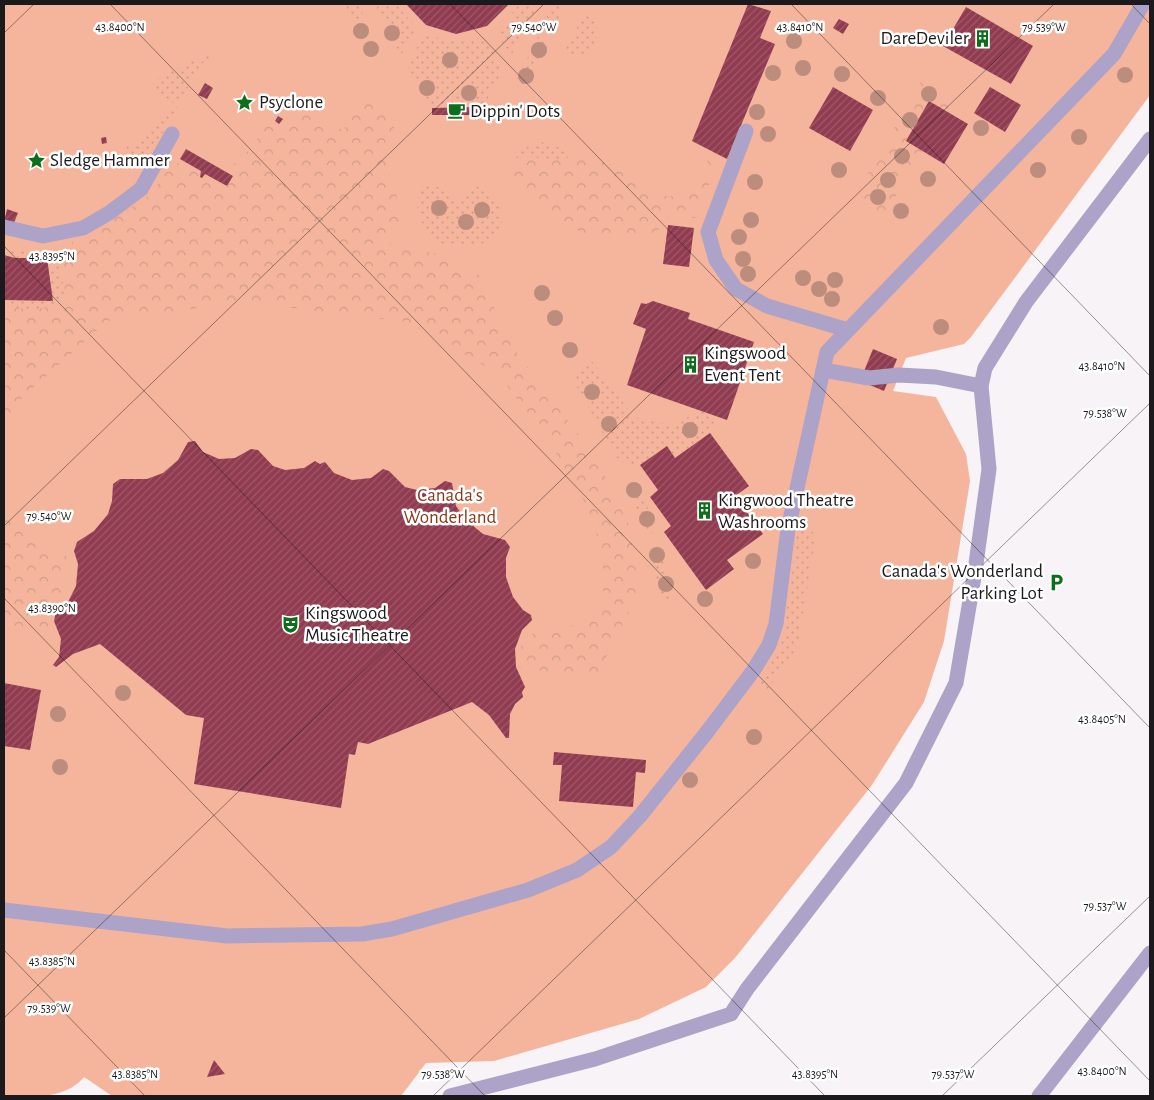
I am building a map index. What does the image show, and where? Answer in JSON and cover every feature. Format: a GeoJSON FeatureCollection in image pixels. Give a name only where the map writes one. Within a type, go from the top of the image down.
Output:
{"type":"FeatureCollection","features":[{"type":"Feature","properties":{"kind":"lane"},"geometry":{"type":"LineString","coordinates":[[4,910],[227,936],[362,934],[392,929],[528,890],[577,870],[611,847],[640,816],[753,672],[769,646],[776,624],[788,529],[827,352],[1114,54],[1142,4]]}},
{"type":"Feature","properties":{"kind":"lane"},"geometry":{"type":"LineString","coordinates":[[746,131],[708,232],[716,260],[736,289],[767,306],[848,330]]}},
{"type":"Feature","properties":{"kind":"lane"},"geometry":{"type":"LineString","coordinates":[[4,227],[42,236],[82,228],[109,212],[141,189],[172,134]]}},
{"type":"Feature","properties":{"kind":"lane"},"geometry":{"type":"LineString","coordinates":[[450,1096],[595,1059],[731,1014],[746,990],[906,783],[956,683],[975,571],[989,469],[982,386],[985,368],[1026,302],[1150,138]]}},
{"type":"Feature","properties":{"kind":"lane"},"geometry":{"type":"LineString","coordinates":[[823,370],[869,378],[899,375],[936,377],[982,386]]}},
{"type":"Feature","properties":{"kind":"lane"},"geometry":{"type":"LineString","coordinates":[[1039,1096],[1150,953]]}},
{"type":"Feature","properties":{"kind":"green space","name":"Canada's Wonderland"},"geometry":{"type":"Polygon","coordinates":[[[4,4],[1150,4],[1150,95],[971,337],[964,344],[906,358],[893,391],[936,397],[966,454],[970,481],[944,641],[924,702],[872,785],[735,958],[706,987],[639,1019],[494,1061],[426,1063],[401,1096],[112,1096],[84,1077],[68,1090],[58,1093],[37,1096],[4,1096],[4,4]]]}},
{"type":"Feature","properties":{"kind":"green space"},"geometry":{"type":"Polygon","coordinates":[[[345,4],[358,4],[364,16],[353,21],[345,4]]]}},
{"type":"Feature","properties":{"kind":"green space"},"geometry":{"type":"Polygon","coordinates":[[[375,4],[396,4],[416,28],[401,56],[375,4]]]}},
{"type":"Feature","properties":{"kind":"green space"},"geometry":{"type":"Polygon","coordinates":[[[519,4],[538,4],[511,56],[495,31],[506,22],[519,4]]]}},
{"type":"Feature","properties":{"kind":"green space"},"geometry":{"type":"Polygon","coordinates":[[[552,4],[565,4],[557,22],[546,17],[552,4]]]}},
{"type":"Feature","properties":{"kind":"green space"},"geometry":{"type":"Polygon","coordinates":[[[586,10],[595,21],[597,34],[595,44],[581,56],[562,56],[586,10]]]}},
{"type":"Feature","properties":{"kind":"green space"},"geometry":{"type":"Polygon","coordinates":[[[424,33],[454,41],[477,39],[484,36],[503,69],[484,106],[429,106],[408,67],[424,33]]]}},
{"type":"Feature","properties":{"kind":"green space"},"geometry":{"type":"Polygon","coordinates":[[[539,35],[550,40],[525,90],[514,85],[539,35]]]}},
{"type":"Feature","properties":{"kind":"green space"},"geometry":{"type":"Polygon","coordinates":[[[207,54],[212,57],[201,64],[142,170],[126,160],[127,146],[137,142],[174,103],[151,88],[156,79],[207,54]]]}},
{"type":"Feature","properties":{"kind":"green space"},"geometry":{"type":"Polygon","coordinates":[[[922,80],[953,98],[946,111],[929,101],[906,140],[922,151],[884,217],[853,199],[922,80]]]}},
{"type":"Feature","properties":{"kind":"green space"},"geometry":{"type":"Polygon","coordinates":[[[368,96],[396,115],[385,162],[396,192],[400,220],[380,241],[437,254],[479,275],[514,349],[596,458],[628,523],[640,586],[595,679],[517,667],[521,646],[536,630],[582,624],[603,597],[603,553],[588,508],[547,437],[496,372],[406,322],[241,302],[108,321],[21,399],[4,423],[4,299],[57,304],[52,250],[79,240],[152,194],[171,162],[176,162],[222,186],[232,166],[253,146],[266,124],[280,131],[294,109],[343,130],[368,96]]]}},
{"type":"Feature","properties":{"kind":"green space"},"geometry":{"type":"Polygon","coordinates":[[[538,141],[556,146],[572,156],[557,159],[515,158],[516,153],[538,141]]]}},
{"type":"Feature","properties":{"kind":"green space"},"geometry":{"type":"Polygon","coordinates":[[[716,143],[725,147],[695,218],[675,215],[665,218],[652,241],[638,238],[590,238],[531,201],[512,174],[515,158],[524,156],[561,160],[572,156],[588,157],[611,165],[636,184],[658,195],[683,197],[695,188],[716,143]]]}},
{"type":"Feature","properties":{"kind":"green space"},"geometry":{"type":"Polygon","coordinates":[[[434,184],[453,199],[458,200],[478,186],[485,187],[496,199],[503,219],[495,237],[488,242],[460,246],[449,246],[438,241],[424,225],[419,215],[418,205],[419,195],[424,188],[434,184]]]}},
{"type":"Feature","properties":{"kind":"green space"},"geometry":{"type":"Polygon","coordinates":[[[4,249],[43,252],[56,256],[66,296],[45,308],[21,309],[4,306],[4,300],[53,301],[47,258],[15,258],[4,255],[4,249]]]}},
{"type":"Feature","properties":{"kind":"green space"},"geometry":{"type":"Polygon","coordinates":[[[591,360],[634,417],[670,425],[702,411],[713,418],[716,429],[675,458],[667,446],[640,465],[630,467],[616,457],[577,387],[576,372],[591,360]]]}},
{"type":"Feature","properties":{"kind":"green space"},"geometry":{"type":"Polygon","coordinates":[[[631,482],[640,492],[647,506],[652,535],[648,536],[627,484],[631,482]]]}},
{"type":"Feature","properties":{"kind":"green space"},"geometry":{"type":"Polygon","coordinates":[[[4,499],[19,528],[68,557],[53,630],[4,624],[4,499]]]}},
{"type":"Feature","properties":{"kind":"green space"},"geometry":{"type":"Polygon","coordinates":[[[807,527],[815,534],[815,541],[798,644],[790,659],[766,691],[757,684],[777,654],[783,637],[797,533],[807,527]]]}},
{"type":"Feature","properties":{"kind":"green space"},"geometry":{"type":"Polygon","coordinates":[[[655,545],[660,548],[671,596],[667,600],[661,599],[650,548],[655,545]]]}},
{"type":"Feature","properties":{"kind":"building"},"geometry":{"type":"Polygon","coordinates":[[[406,4],[509,4],[487,26],[456,34],[426,25],[406,4]]]}},
{"type":"Feature","properties":{"kind":"building"},"geometry":{"type":"Polygon","coordinates":[[[748,4],[771,11],[760,38],[775,44],[727,159],[692,141],[748,4]]]}},
{"type":"Feature","properties":{"kind":"building","name":"DareDeviler"},"geometry":{"type":"Polygon","coordinates":[[[966,7],[1033,46],[1011,84],[943,46],[966,7]]]}},
{"type":"Feature","properties":{"kind":"building"},"geometry":{"type":"Polygon","coordinates":[[[839,19],[849,24],[843,34],[833,28],[839,19]]]}},
{"type":"Feature","properties":{"kind":"building"},"geometry":{"type":"Polygon","coordinates":[[[205,83],[213,88],[207,99],[198,95],[205,83]]]}},
{"type":"Feature","properties":{"kind":"building"},"geometry":{"type":"Polygon","coordinates":[[[833,87],[873,110],[850,151],[809,128],[833,87]]]}},
{"type":"Feature","properties":{"kind":"building"},"geometry":{"type":"Polygon","coordinates":[[[990,87],[1021,105],[1005,132],[974,113],[990,87]]]}},
{"type":"Feature","properties":{"kind":"building"},"geometry":{"type":"Polygon","coordinates":[[[929,101],[968,124],[944,164],[906,141],[929,101]]]}},
{"type":"Feature","properties":{"kind":"building","name":"Dippin' Dots"},"geometry":{"type":"Polygon","coordinates":[[[480,107],[480,115],[432,115],[432,108],[480,107]]]}},
{"type":"Feature","properties":{"kind":"building"},"geometry":{"type":"Polygon","coordinates":[[[278,116],[283,119],[279,124],[275,121],[278,116]]]}},
{"type":"Feature","properties":{"kind":"building"},"geometry":{"type":"Polygon","coordinates":[[[106,137],[107,143],[102,144],[101,138],[106,137]]]}},
{"type":"Feature","properties":{"kind":"building"},"geometry":{"type":"Polygon","coordinates":[[[186,149],[233,176],[227,186],[205,174],[202,178],[200,177],[201,171],[180,159],[186,149]]]}},
{"type":"Feature","properties":{"kind":"building"},"geometry":{"type":"Polygon","coordinates":[[[7,209],[18,213],[13,225],[4,222],[7,209]]]}},
{"type":"Feature","properties":{"kind":"building"},"geometry":{"type":"Polygon","coordinates":[[[668,225],[694,228],[689,267],[663,264],[668,225]]]}},
{"type":"Feature","properties":{"kind":"building"},"geometry":{"type":"Polygon","coordinates":[[[4,255],[15,258],[47,258],[53,301],[4,300],[4,255]]]}},
{"type":"Feature","properties":{"kind":"building","name":"Kingswood Event Tent"},"geometry":{"type":"Polygon","coordinates":[[[653,301],[690,313],[688,319],[754,342],[727,420],[627,385],[646,329],[633,324],[641,303],[646,304],[653,301]]]}},
{"type":"Feature","properties":{"kind":"building"},"geometry":{"type":"Polygon","coordinates":[[[873,349],[897,359],[884,391],[860,381],[873,349]]]}},
{"type":"Feature","properties":{"kind":"building","name":"Kingwood Theatre Washrooms"},"geometry":{"type":"Polygon","coordinates":[[[710,433],[749,486],[735,496],[763,534],[727,560],[734,569],[706,590],[664,532],[671,526],[650,497],[658,490],[640,465],[667,446],[675,458],[710,433]]]}},
{"type":"Feature","properties":{"kind":"building","name":"Kingswood Music Theatre"},"geometry":{"type":"Polygon","coordinates":[[[195,441],[203,452],[219,459],[235,458],[251,449],[258,450],[273,466],[285,470],[304,468],[315,461],[320,464],[325,462],[334,473],[352,480],[371,478],[383,469],[389,471],[405,487],[417,490],[435,488],[445,481],[452,483],[456,506],[466,520],[483,534],[505,540],[510,547],[506,558],[506,577],[513,597],[523,610],[531,615],[532,620],[522,630],[515,649],[516,667],[525,687],[522,692],[523,697],[515,704],[510,714],[509,738],[506,738],[489,715],[472,702],[368,744],[358,742],[355,755],[349,754],[341,808],[194,784],[204,718],[186,715],[100,644],[73,654],[56,667],[53,665],[59,657],[61,639],[54,621],[56,612],[68,602],[76,586],[78,564],[74,551],[77,542],[94,531],[108,514],[112,501],[113,484],[120,479],[147,479],[163,473],[178,460],[188,442],[195,441]]]}},
{"type":"Feature","properties":{"kind":"building"},"geometry":{"type":"Polygon","coordinates":[[[4,683],[41,690],[30,750],[4,746],[4,683]]]}},
{"type":"Feature","properties":{"kind":"building"},"geometry":{"type":"Polygon","coordinates":[[[554,752],[646,760],[645,773],[636,772],[633,807],[559,801],[562,765],[553,765],[554,752]]]}},
{"type":"Feature","properties":{"kind":"building"},"geometry":{"type":"Polygon","coordinates":[[[214,1060],[225,1074],[207,1077],[214,1060]]]}},
{"type":"Feature","properties":{"kind":"place","name":"DareDeviler"},"geometry":{"type":"Point","coordinates":[983,38]}},
{"type":"Feature","properties":{"kind":"place","name":"Psyclone"},"geometry":{"type":"Point","coordinates":[245,102]}},
{"type":"Feature","properties":{"kind":"place","name":"Dippin' Dots"},"geometry":{"type":"Point","coordinates":[456,111]}},
{"type":"Feature","properties":{"kind":"place","name":"Sledge Hammer"},"geometry":{"type":"Point","coordinates":[36,160]}},
{"type":"Feature","properties":{"kind":"place","name":"Kingswood Event Tent"},"geometry":{"type":"Point","coordinates":[690,364]}},
{"type":"Feature","properties":{"kind":"place","name":"Kingwood Theatre Washrooms"},"geometry":{"type":"Point","coordinates":[704,511]}},
{"type":"Feature","properties":{"kind":"place","name":"Canada's Wonderland Parking Lot"},"geometry":{"type":"Point","coordinates":[1057,582]}},
{"type":"Feature","properties":{"kind":"place","name":"Kingswood Music Theatre"},"geometry":{"type":"Point","coordinates":[291,624]}}]}
